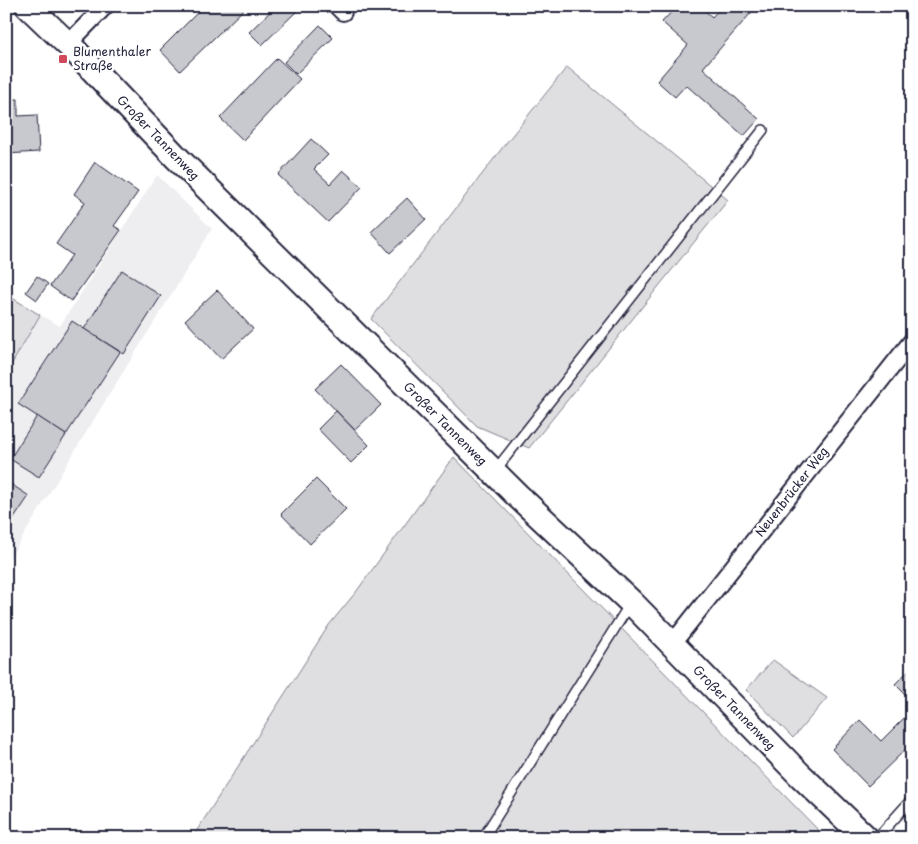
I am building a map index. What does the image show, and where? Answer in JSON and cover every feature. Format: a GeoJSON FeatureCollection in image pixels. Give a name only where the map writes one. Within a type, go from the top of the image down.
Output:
{"type":"FeatureCollection","features":[{"type":"Feature","properties":{"kind":"street","name":"Großer Tannenweg"},"geometry":{"type":"LineString","coordinates":[[28,6],[68,44],[176,157],[518,496],[631,602],[800,775],[866,838]]}},
{"type":"Feature","properties":{"kind":"street"},"geometry":{"type":"LineString","coordinates":[[68,44],[105,6]]}},
{"type":"Feature","properties":{"kind":"street","name":"Neuenbrücker Weg"},"geometry":{"type":"LineString","coordinates":[[672,644],[912,341]]}},
{"type":"Feature","properties":{"kind":"lane"},"geometry":{"type":"LineString","coordinates":[[494,472],[763,130]]}},
{"type":"Feature","properties":{"kind":"lane"},"geometry":{"type":"LineString","coordinates":[[483,838],[631,602]]}},
{"type":"Feature","properties":{"kind":"lane"},"geometry":{"type":"LineString","coordinates":[[877,838],[912,799]]}},
{"type":"Feature","properties":{"kind":"shaded area"},"geometry":{"type":"Polygon","coordinates":[[[567,67],[728,200],[529,448],[477,426],[371,319],[567,67]]]}},
{"type":"Feature","properties":{"kind":"shaded area"},"geometry":{"type":"Polygon","coordinates":[[[157,175],[212,229],[7,563],[6,373],[40,315],[60,326],[157,175]]]}},
{"type":"Feature","properties":{"kind":"shaded area"},"geometry":{"type":"Polygon","coordinates":[[[6,294],[40,315],[6,374],[6,294]]]}},
{"type":"Feature","properties":{"kind":"shaded area"},"geometry":{"type":"Polygon","coordinates":[[[454,457],[826,838],[192,838],[329,625],[356,592],[454,457]]]}},
{"type":"Feature","properties":{"kind":"shaded area"},"geometry":{"type":"Polygon","coordinates":[[[773,660],[827,698],[793,738],[746,690],[773,660]]]}},
{"type":"Feature","properties":{"kind":"building"},"geometry":{"type":"Polygon","coordinates":[[[204,6],[247,6],[180,71],[160,50],[204,6]]]}},
{"type":"Feature","properties":{"kind":"building"},"geometry":{"type":"Polygon","coordinates":[[[276,6],[302,6],[262,45],[249,32],[276,6]]]}},
{"type":"Feature","properties":{"kind":"building"},"geometry":{"type":"Polygon","coordinates":[[[677,6],[700,6],[712,17],[722,6],[757,6],[703,68],[759,119],[744,136],[686,85],[675,97],[657,81],[688,45],[662,22],[677,6]]]}},
{"type":"Feature","properties":{"kind":"building"},"geometry":{"type":"Polygon","coordinates":[[[320,25],[333,38],[296,74],[284,62],[320,25]]]}},
{"type":"Feature","properties":{"kind":"building"},"geometry":{"type":"Polygon","coordinates":[[[277,58],[300,79],[243,140],[220,118],[277,58]]]}},
{"type":"Feature","properties":{"kind":"building"},"geometry":{"type":"Polygon","coordinates":[[[6,99],[18,99],[18,116],[37,115],[39,152],[6,154],[6,99]]]}},
{"type":"Feature","properties":{"kind":"building"},"geometry":{"type":"Polygon","coordinates":[[[311,139],[328,155],[314,169],[330,184],[343,170],[362,187],[328,222],[278,175],[311,139]]]}},
{"type":"Feature","properties":{"kind":"building"},"geometry":{"type":"Polygon","coordinates":[[[95,162],[138,192],[114,226],[121,230],[71,301],[50,286],[72,255],[56,244],[85,202],[74,194],[95,162]]]}},
{"type":"Feature","properties":{"kind":"building"},"geometry":{"type":"Polygon","coordinates":[[[407,198],[426,219],[390,253],[371,232],[407,198]]]}},
{"type":"Feature","properties":{"kind":"building"},"geometry":{"type":"Polygon","coordinates":[[[122,270],[161,296],[124,354],[84,329],[122,270]]]}},
{"type":"Feature","properties":{"kind":"building"},"geometry":{"type":"Polygon","coordinates":[[[37,276],[48,284],[37,300],[26,292],[37,276]]]}},
{"type":"Feature","properties":{"kind":"building"},"geometry":{"type":"Polygon","coordinates":[[[217,290],[253,329],[221,359],[185,320],[217,290]]]}},
{"type":"Feature","properties":{"kind":"building"},"geometry":{"type":"Polygon","coordinates":[[[72,321],[120,352],[66,435],[18,404],[72,321]]]}},
{"type":"Feature","properties":{"kind":"building"},"geometry":{"type":"Polygon","coordinates":[[[341,364],[381,405],[355,430],[315,389],[341,364]]]}},
{"type":"Feature","properties":{"kind":"building"},"geometry":{"type":"Polygon","coordinates":[[[336,411],[369,445],[351,463],[318,429],[336,411]]]}},
{"type":"Feature","properties":{"kind":"building"},"geometry":{"type":"Polygon","coordinates":[[[37,416],[66,435],[39,477],[10,459],[37,416]]]}},
{"type":"Feature","properties":{"kind":"building"},"geometry":{"type":"Polygon","coordinates":[[[316,479],[346,509],[310,544],[281,514],[316,479]]]}},
{"type":"Feature","properties":{"kind":"building"},"geometry":{"type":"Polygon","coordinates":[[[6,481],[29,496],[7,529],[6,529],[6,481]]]}},
{"type":"Feature","properties":{"kind":"building"},"geometry":{"type":"Polygon","coordinates":[[[910,669],[912,671],[912,701],[895,684],[910,669]]]}},
{"type":"Feature","properties":{"kind":"building"},"geometry":{"type":"Polygon","coordinates":[[[909,713],[912,716],[912,743],[868,786],[832,749],[860,720],[881,741],[909,713]]]}},
{"type":"Feature","properties":{"kind":"place","name":"Blumenthaler Straße"},"geometry":{"type":"Point","coordinates":[63,59]}}]}
